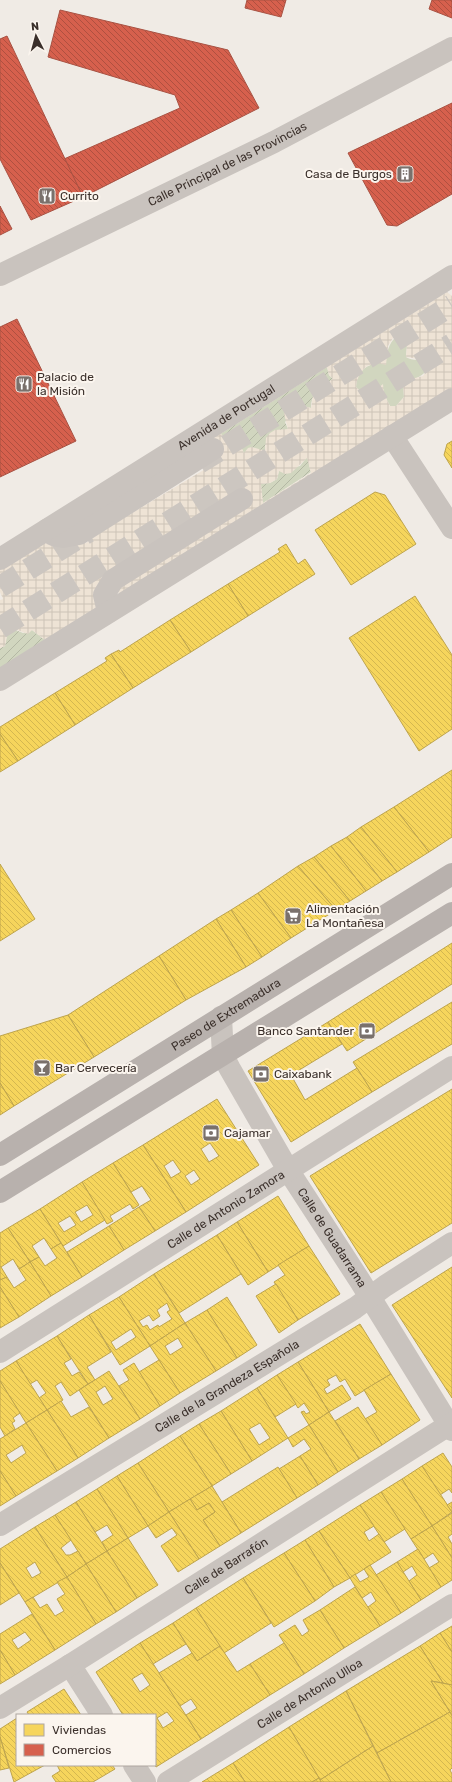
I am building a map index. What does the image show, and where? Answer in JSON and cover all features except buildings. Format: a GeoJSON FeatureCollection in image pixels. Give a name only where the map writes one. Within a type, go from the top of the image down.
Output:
{"type":"FeatureCollection","features":[{"type":"Feature","properties":{"kind":"main road","name":"Paseo de Extremadura"},"geometry":{"type":"LineString","coordinates":[[0,1155],[452,874]]}},
{"type":"Feature","properties":{"kind":"main road"},"geometry":{"type":"LineString","coordinates":[[0,1192],[223,1056],[452,913]]}},
{"type":"Feature","properties":{"kind":"street","name":"Calle Principal de las Provincias"},"geometry":{"type":"LineString","coordinates":[[0,275],[274,142],[452,48]]}},
{"type":"Feature","properties":{"kind":"street","name":"Avenida de Portugal"},"geometry":{"type":"LineString","coordinates":[[0,559],[452,276]]}},
{"type":"Feature","properties":{"kind":"street"},"geometry":{"type":"LineString","coordinates":[[0,680],[452,399]]}},
{"type":"Feature","properties":{"kind":"street"},"geometry":{"type":"LineString","coordinates":[[392,436],[452,528]]}},
{"type":"Feature","properties":{"kind":"street"},"geometry":{"type":"LineString","coordinates":[[48,529],[53,535],[63,537],[80,534],[213,449]]}},
{"type":"Feature","properties":{"kind":"street"},"geometry":{"type":"LineString","coordinates":[[108,612],[104,595],[113,580],[242,499]]}},
{"type":"Feature","properties":{"kind":"street","name":"Calle de Guadarrama"},"geometry":{"type":"LineString","coordinates":[[221,1017],[223,1056],[288,1170],[451,1426]]}},
{"type":"Feature","properties":{"kind":"street","name":"Calle de Antonio Zamora"},"geometry":{"type":"LineString","coordinates":[[0,1352],[452,1067]]}},
{"type":"Feature","properties":{"kind":"street","name":"Calle de la Grandeza Española"},"geometry":{"type":"LineString","coordinates":[[0,1525],[355,1308],[369,1297],[452,1244]]}},
{"type":"Feature","properties":{"kind":"street","name":"Calle de Barrafón"},"geometry":{"type":"LineString","coordinates":[[0,1708],[70,1666],[451,1426]]}},
{"type":"Feature","properties":{"kind":"street","name":"Calle de Antonio Ulloa"},"geometry":{"type":"LineString","coordinates":[[168,1782],[452,1605]]}},
{"type":"Feature","properties":{"kind":"street"},"geometry":{"type":"LineString","coordinates":[[70,1666],[101,1714]]}},
{"type":"Feature","properties":{"kind":"street"},"geometry":{"type":"LineString","coordinates":[[135,1766],[145,1782]]}},
{"type":"Feature","properties":{"kind":"green space"},"geometry":{"type":"Polygon","coordinates":[[[400,334],[404,336],[407,345],[406,357],[421,361],[426,371],[403,385],[404,397],[396,406],[390,406],[384,394],[361,392],[356,387],[357,380],[362,371],[370,365],[386,359],[390,345],[400,334]]]}},
{"type":"Feature","properties":{"kind":"green space"},"geometry":{"type":"Polygon","coordinates":[[[327,367],[329,375],[333,379],[324,384],[318,390],[311,403],[311,408],[299,405],[285,422],[288,429],[265,445],[265,451],[244,453],[237,444],[220,434],[327,367]]]}},
{"type":"Feature","properties":{"kind":"green space"},"geometry":{"type":"Polygon","coordinates":[[[307,457],[311,472],[263,503],[260,484],[270,483],[277,479],[279,471],[300,466],[307,457]]]}},
{"type":"Feature","properties":{"kind":"green space"},"geometry":{"type":"Polygon","coordinates":[[[8,627],[23,633],[32,630],[45,640],[0,668],[0,648],[5,646],[8,627]]]}},
{"type":"Feature","properties":{"kind":"shaded area"},"geometry":{"type":"Polygon","coordinates":[[[447,292],[452,296],[452,388],[120,595],[116,586],[104,576],[96,610],[45,640],[32,630],[28,634],[9,627],[5,646],[0,648],[0,600],[3,599],[0,592],[0,568],[49,538],[86,543],[107,528],[222,459],[214,445],[79,521],[447,292]],[[400,334],[393,338],[388,346],[386,365],[377,363],[367,366],[360,373],[356,387],[361,392],[372,393],[383,384],[384,394],[390,406],[396,406],[404,397],[403,385],[400,376],[411,379],[423,376],[426,371],[424,364],[418,359],[406,357],[407,345],[404,336],[400,334]],[[327,367],[220,434],[229,438],[242,449],[244,453],[248,448],[252,447],[265,451],[266,438],[270,433],[275,430],[288,429],[284,414],[289,405],[299,405],[311,408],[313,396],[318,388],[333,379],[329,375],[327,367]],[[307,458],[291,473],[285,474],[279,471],[277,479],[270,483],[261,484],[263,503],[311,473],[307,458]]]}},
{"type":"Feature","properties":{"kind":"tunnel"},"geometry":{"type":"LineString","coordinates":[[199,463],[452,305]]}},
{"type":"Feature","properties":{"kind":"tunnel"},"geometry":{"type":"LineString","coordinates":[[0,628],[452,344]]}},
{"type":"Feature","properties":{"kind":"tunnel"},"geometry":{"type":"LineString","coordinates":[[0,587],[88,532]]}},
{"type":"Feature","properties":{"kind":"place","name":"Casa de Burgos"},"geometry":{"type":"Point","coordinates":[405,174]}},
{"type":"Feature","properties":{"kind":"place","name":"Currito"},"geometry":{"type":"Point","coordinates":[47,196]}},
{"type":"Feature","properties":{"kind":"place","name":"Palacio de la Misión"},"geometry":{"type":"Point","coordinates":[24,384]}},
{"type":"Feature","properties":{"kind":"place","name":"Alimentación La Montañesa"},"geometry":{"type":"Point","coordinates":[293,916]}},
{"type":"Feature","properties":{"kind":"place","name":"Banco Santander"},"geometry":{"type":"Point","coordinates":[367,1031]}},
{"type":"Feature","properties":{"kind":"place","name":"Bar Cervecería"},"geometry":{"type":"Point","coordinates":[42,1068]}},
{"type":"Feature","properties":{"kind":"place","name":"Caixabank"},"geometry":{"type":"Point","coordinates":[261,1074]}},
{"type":"Feature","properties":{"kind":"place","name":"Cajamar"},"geometry":{"type":"Point","coordinates":[211,1133]}}]}
